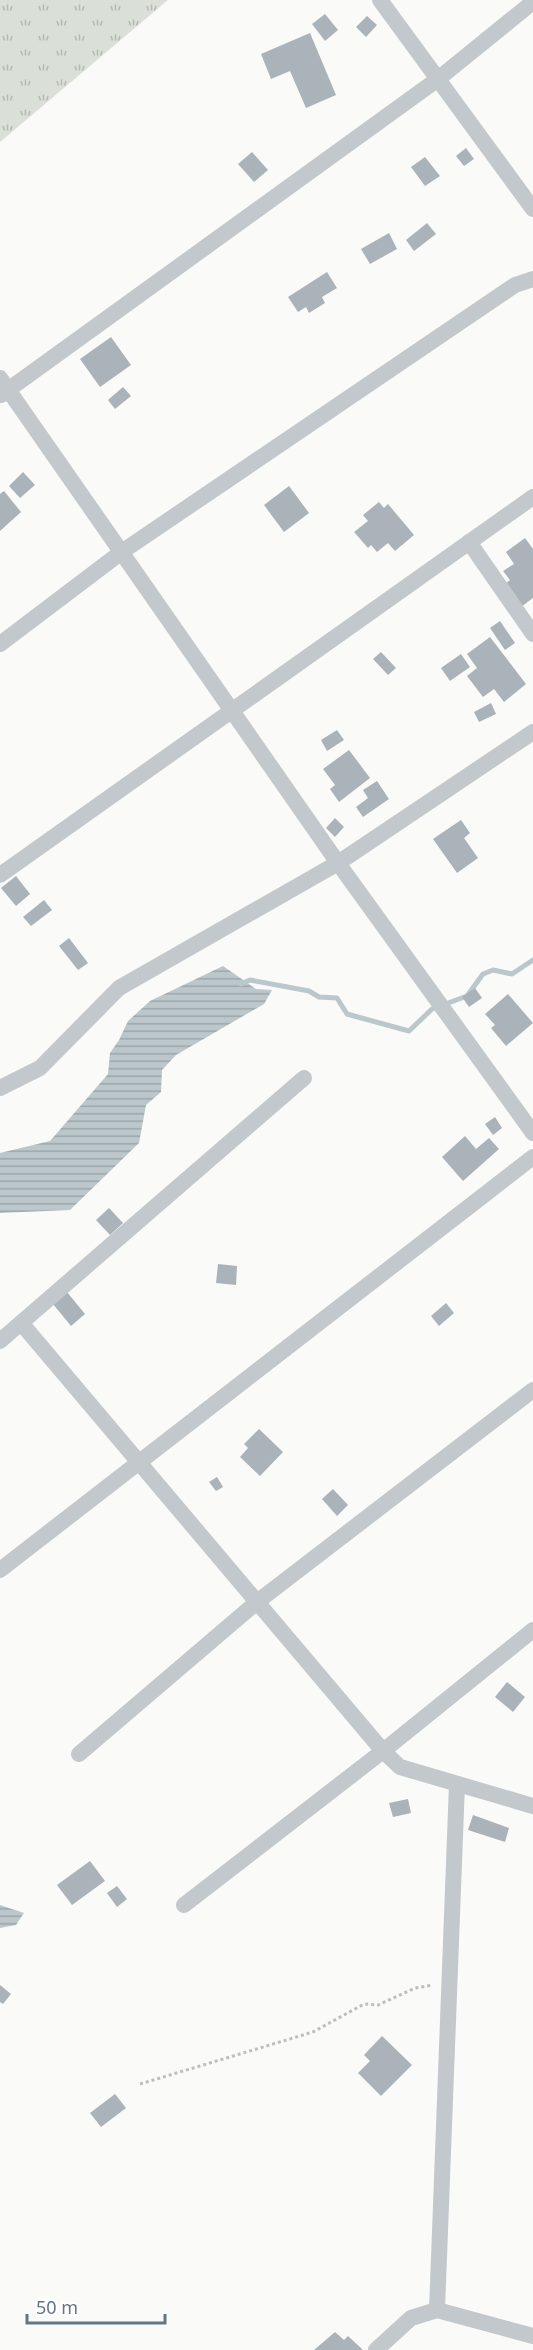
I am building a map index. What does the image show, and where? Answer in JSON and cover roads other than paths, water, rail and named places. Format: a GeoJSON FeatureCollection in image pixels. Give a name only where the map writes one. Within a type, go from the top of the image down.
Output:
{"type":"FeatureCollection","features":[{"type":"Feature","properties":{"kind":"street"},"geometry":{"type":"LineString","coordinates":[[380,0],[533,208]]}},
{"type":"Feature","properties":{"kind":"street"},"geometry":{"type":"LineString","coordinates":[[533,2],[438,79],[3,387],[123,551],[338,863],[533,1133]]}},
{"type":"Feature","properties":{"kind":"street"},"geometry":{"type":"LineString","coordinates":[[0,644],[123,551],[515,285],[533,279]]}},
{"type":"Feature","properties":{"kind":"street"},"geometry":{"type":"LineString","coordinates":[[0,875],[533,497]]}},
{"type":"Feature","properties":{"kind":"street"},"geometry":{"type":"LineString","coordinates":[[469,542],[533,634]]}},
{"type":"Feature","properties":{"kind":"street"},"geometry":{"type":"LineString","coordinates":[[0,1088],[40,1068],[119,988],[338,863],[533,732]]}},
{"type":"Feature","properties":{"kind":"street"},"geometry":{"type":"LineString","coordinates":[[0,1341],[304,1078]]}},
{"type":"Feature","properties":{"kind":"street"},"geometry":{"type":"LineString","coordinates":[[0,1570],[533,1157]]}},
{"type":"Feature","properties":{"kind":"street"},"geometry":{"type":"LineString","coordinates":[[22,1324],[382,1751],[400,1767],[533,1806]]}},
{"type":"Feature","properties":{"kind":"street"},"geometry":{"type":"LineString","coordinates":[[79,1754],[257,1602],[533,1390]]}},
{"type":"Feature","properties":{"kind":"street"},"geometry":{"type":"LineString","coordinates":[[184,1905],[533,1630]]}},
{"type":"Feature","properties":{"kind":"street"},"geometry":{"type":"LineString","coordinates":[[437,2310],[457,1784]]}},
{"type":"Feature","properties":{"kind":"street"},"geometry":{"type":"LineString","coordinates":[[376,2350],[411,2318],[437,2310],[533,2336]]}},
{"type":"Feature","properties":{"kind":"waterway"},"geometry":{"type":"LineString","coordinates":[[241,984],[250,980],[309,991],[319,997],[337,998],[347,1014],[409,1031],[432,1009],[467,996],[483,974],[493,970],[512,974],[533,960]]}}]}
